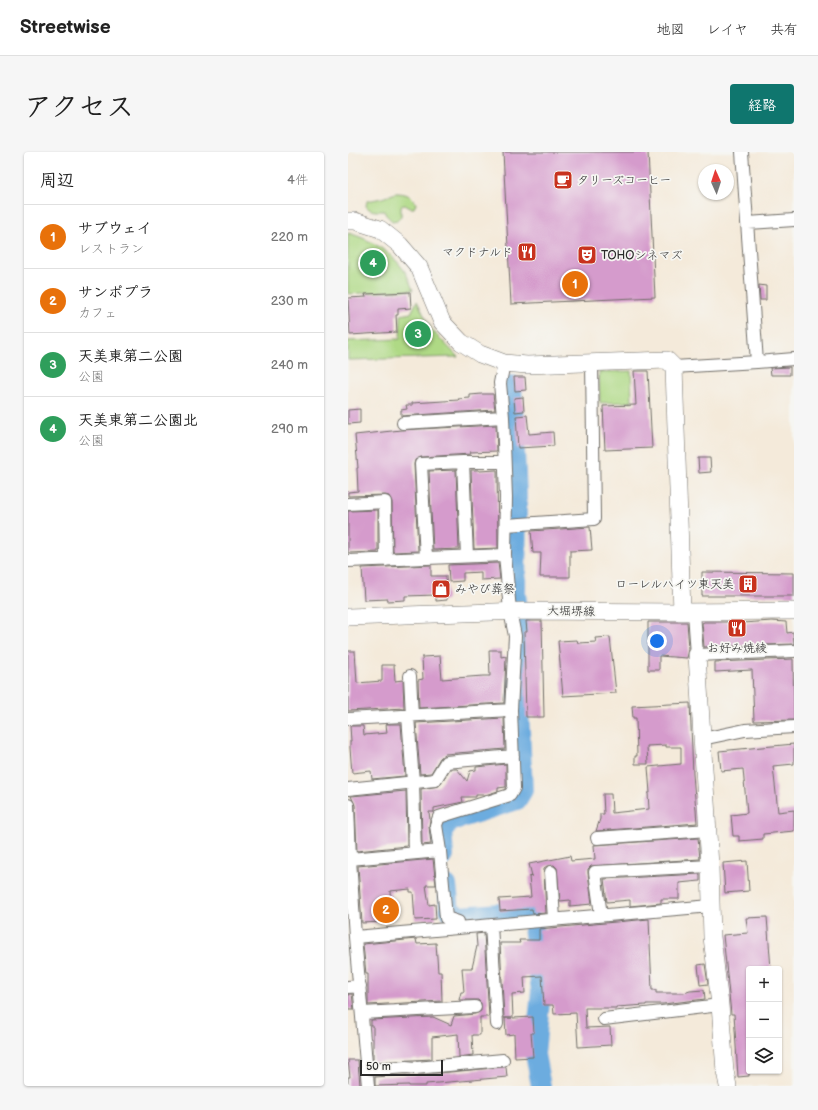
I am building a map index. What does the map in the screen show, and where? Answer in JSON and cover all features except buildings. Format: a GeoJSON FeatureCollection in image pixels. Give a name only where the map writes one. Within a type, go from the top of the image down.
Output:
{"type":"FeatureCollection","features":[{"type":"Feature","properties":{"kind":"street"},"geometry":{"type":"LineString","coordinates":[[742,152],[757,362]]}},
{"type":"Feature","properties":{"kind":"street"},"geometry":{"type":"LineString","coordinates":[[748,223],[794,220]]}},
{"type":"Feature","properties":{"kind":"street"},"geometry":{"type":"LineString","coordinates":[[348,221],[355,221],[380,229],[400,245],[419,267],[442,322],[461,342],[480,354],[504,362],[527,365],[667,360],[674,367],[688,612],[697,656],[710,866],[712,937],[720,1006],[725,1071],[728,1086]]}},
{"type":"Feature","properties":{"kind":"street"},"geometry":{"type":"LineString","coordinates":[[674,367],[794,359]]}},
{"type":"Feature","properties":{"kind":"street"},"geometry":{"type":"LineString","coordinates":[[458,928],[458,922],[446,918],[436,825],[439,817],[510,795],[514,788],[511,710],[516,611],[505,555],[506,497],[503,417],[500,383],[504,362]]}},
{"type":"Feature","properties":{"kind":"street"},"geometry":{"type":"LineString","coordinates":[[506,525],[594,519],[592,362]]}},
{"type":"Feature","properties":{"kind":"street"},"geometry":{"type":"LineString","coordinates":[[403,422],[503,417]]}},
{"type":"Feature","properties":{"kind":"street"},"geometry":{"type":"LineString","coordinates":[[463,462],[467,556]]}},
{"type":"Feature","properties":{"kind":"street"},"geometry":{"type":"LineString","coordinates":[[426,558],[421,464],[504,462]]}},
{"type":"Feature","properties":{"kind":"street"},"geometry":{"type":"LineString","coordinates":[[348,504],[384,502],[386,560]]}},
{"type":"Feature","properties":{"kind":"street"},"geometry":{"type":"LineString","coordinates":[[348,561],[505,555]]}},
{"type":"Feature","properties":{"kind":"street","name":"大堀堺線"},"geometry":{"type":"LineString","coordinates":[[348,617],[516,611],[794,611]]}},
{"type":"Feature","properties":{"kind":"street"},"geometry":{"type":"LineString","coordinates":[[697,656],[794,651]]}},
{"type":"Feature","properties":{"kind":"street"},"geometry":{"type":"LineString","coordinates":[[410,676],[415,853]]}},
{"type":"Feature","properties":{"kind":"street"},"geometry":{"type":"LineString","coordinates":[[348,719],[511,710]]}},
{"type":"Feature","properties":{"kind":"street"},"geometry":{"type":"LineString","coordinates":[[702,739],[745,730],[794,727]]}},
{"type":"Feature","properties":{"kind":"street"},"geometry":{"type":"LineString","coordinates":[[348,788],[435,780],[446,762],[513,756]]}},
{"type":"Feature","properties":{"kind":"street"},"geometry":{"type":"LineString","coordinates":[[348,805],[354,986],[362,1013],[368,1086]]}},
{"type":"Feature","properties":{"kind":"street"},"geometry":{"type":"LineString","coordinates":[[597,838],[708,830]]}},
{"type":"Feature","properties":{"kind":"street"},"geometry":{"type":"LineString","coordinates":[[350,859],[440,851]]}},
{"type":"Feature","properties":{"kind":"street"},"geometry":{"type":"LineString","coordinates":[[601,915],[595,872],[710,866]]}},
{"type":"Feature","properties":{"kind":"street"},"geometry":{"type":"LineString","coordinates":[[551,872],[554,919]]}},
{"type":"Feature","properties":{"kind":"street"},"geometry":{"type":"LineString","coordinates":[[353,932],[458,928],[711,906]]}},
{"type":"Feature","properties":{"kind":"street"},"geometry":{"type":"LineString","coordinates":[[492,925],[497,1024]]}},
{"type":"Feature","properties":{"kind":"street"},"geometry":{"type":"LineString","coordinates":[[604,1019],[720,1006]]}},
{"type":"Feature","properties":{"kind":"street"},"geometry":{"type":"LineString","coordinates":[[362,1013],[475,1007]]}},
{"type":"Feature","properties":{"kind":"street"},"geometry":{"type":"LineString","coordinates":[[366,1070],[406,1067],[416,1068],[503,1060]]}},
{"type":"Feature","properties":{"kind":"green space"},"geometry":{"type":"Polygon","coordinates":[[[396,193],[408,195],[413,198],[416,204],[414,208],[410,208],[405,205],[401,206],[401,216],[398,220],[392,221],[384,211],[372,210],[366,206],[367,201],[396,193]]]}},
{"type":"Feature","properties":{"kind":"green space"},"geometry":{"type":"Polygon","coordinates":[[[348,233],[372,242],[392,257],[404,270],[413,290],[348,294],[348,233]]]}},
{"type":"Feature","properties":{"kind":"green space"},"geometry":{"type":"Polygon","coordinates":[[[417,301],[431,329],[458,357],[348,360],[348,341],[400,339],[401,315],[411,313],[417,301]]]}},
{"type":"Feature","properties":{"kind":"green space"},"geometry":{"type":"Polygon","coordinates":[[[631,371],[632,402],[600,403],[599,372],[631,371]]]}},
{"type":"Feature","properties":{"kind":"waterway"},"geometry":{"type":"LineString","coordinates":[[444,856],[442,830],[452,821],[517,800],[523,790],[518,690],[521,631],[516,594],[517,496],[512,385],[505,386]]}},
{"type":"Feature","properties":{"kind":"waterway"},"geometry":{"type":"LineString","coordinates":[[447,885],[450,911],[460,916],[527,911],[533,927],[541,991],[535,1054],[541,1086]]}},
{"type":"Feature","properties":{"kind":"place","name":"タリーズコーヒー"},"geometry":{"type":"Point","coordinates":[563,180]}},
{"type":"Feature","properties":{"kind":"place","name":"マクドナルド"},"geometry":{"type":"Point","coordinates":[527,252]}},
{"type":"Feature","properties":{"kind":"place","name":"TOHOシネマズ"},"geometry":{"type":"Point","coordinates":[587,255]}},
{"type":"Feature","properties":{"kind":"place","name":"天美東第二公園北"},"geometry":{"type":"Point","coordinates":[373,263]}},
{"type":"Feature","properties":{"kind":"place","name":"サブウェイ"},"geometry":{"type":"Point","coordinates":[575,284]}},
{"type":"Feature","properties":{"kind":"place","name":"天美東第二公園"},"geometry":{"type":"Point","coordinates":[418,334]}},
{"type":"Feature","properties":{"kind":"place","name":"ローレルハイツ東天美"},"geometry":{"type":"Point","coordinates":[748,584]}},
{"type":"Feature","properties":{"kind":"place","name":"みやび葬祭"},"geometry":{"type":"Point","coordinates":[441,589]}},
{"type":"Feature","properties":{"kind":"place","name":"お好み焼綾"},"geometry":{"type":"Point","coordinates":[737,628]}},
{"type":"Feature","properties":{"kind":"place","name":"サンポプラ"},"geometry":{"type":"Point","coordinates":[386,910]}}]}
